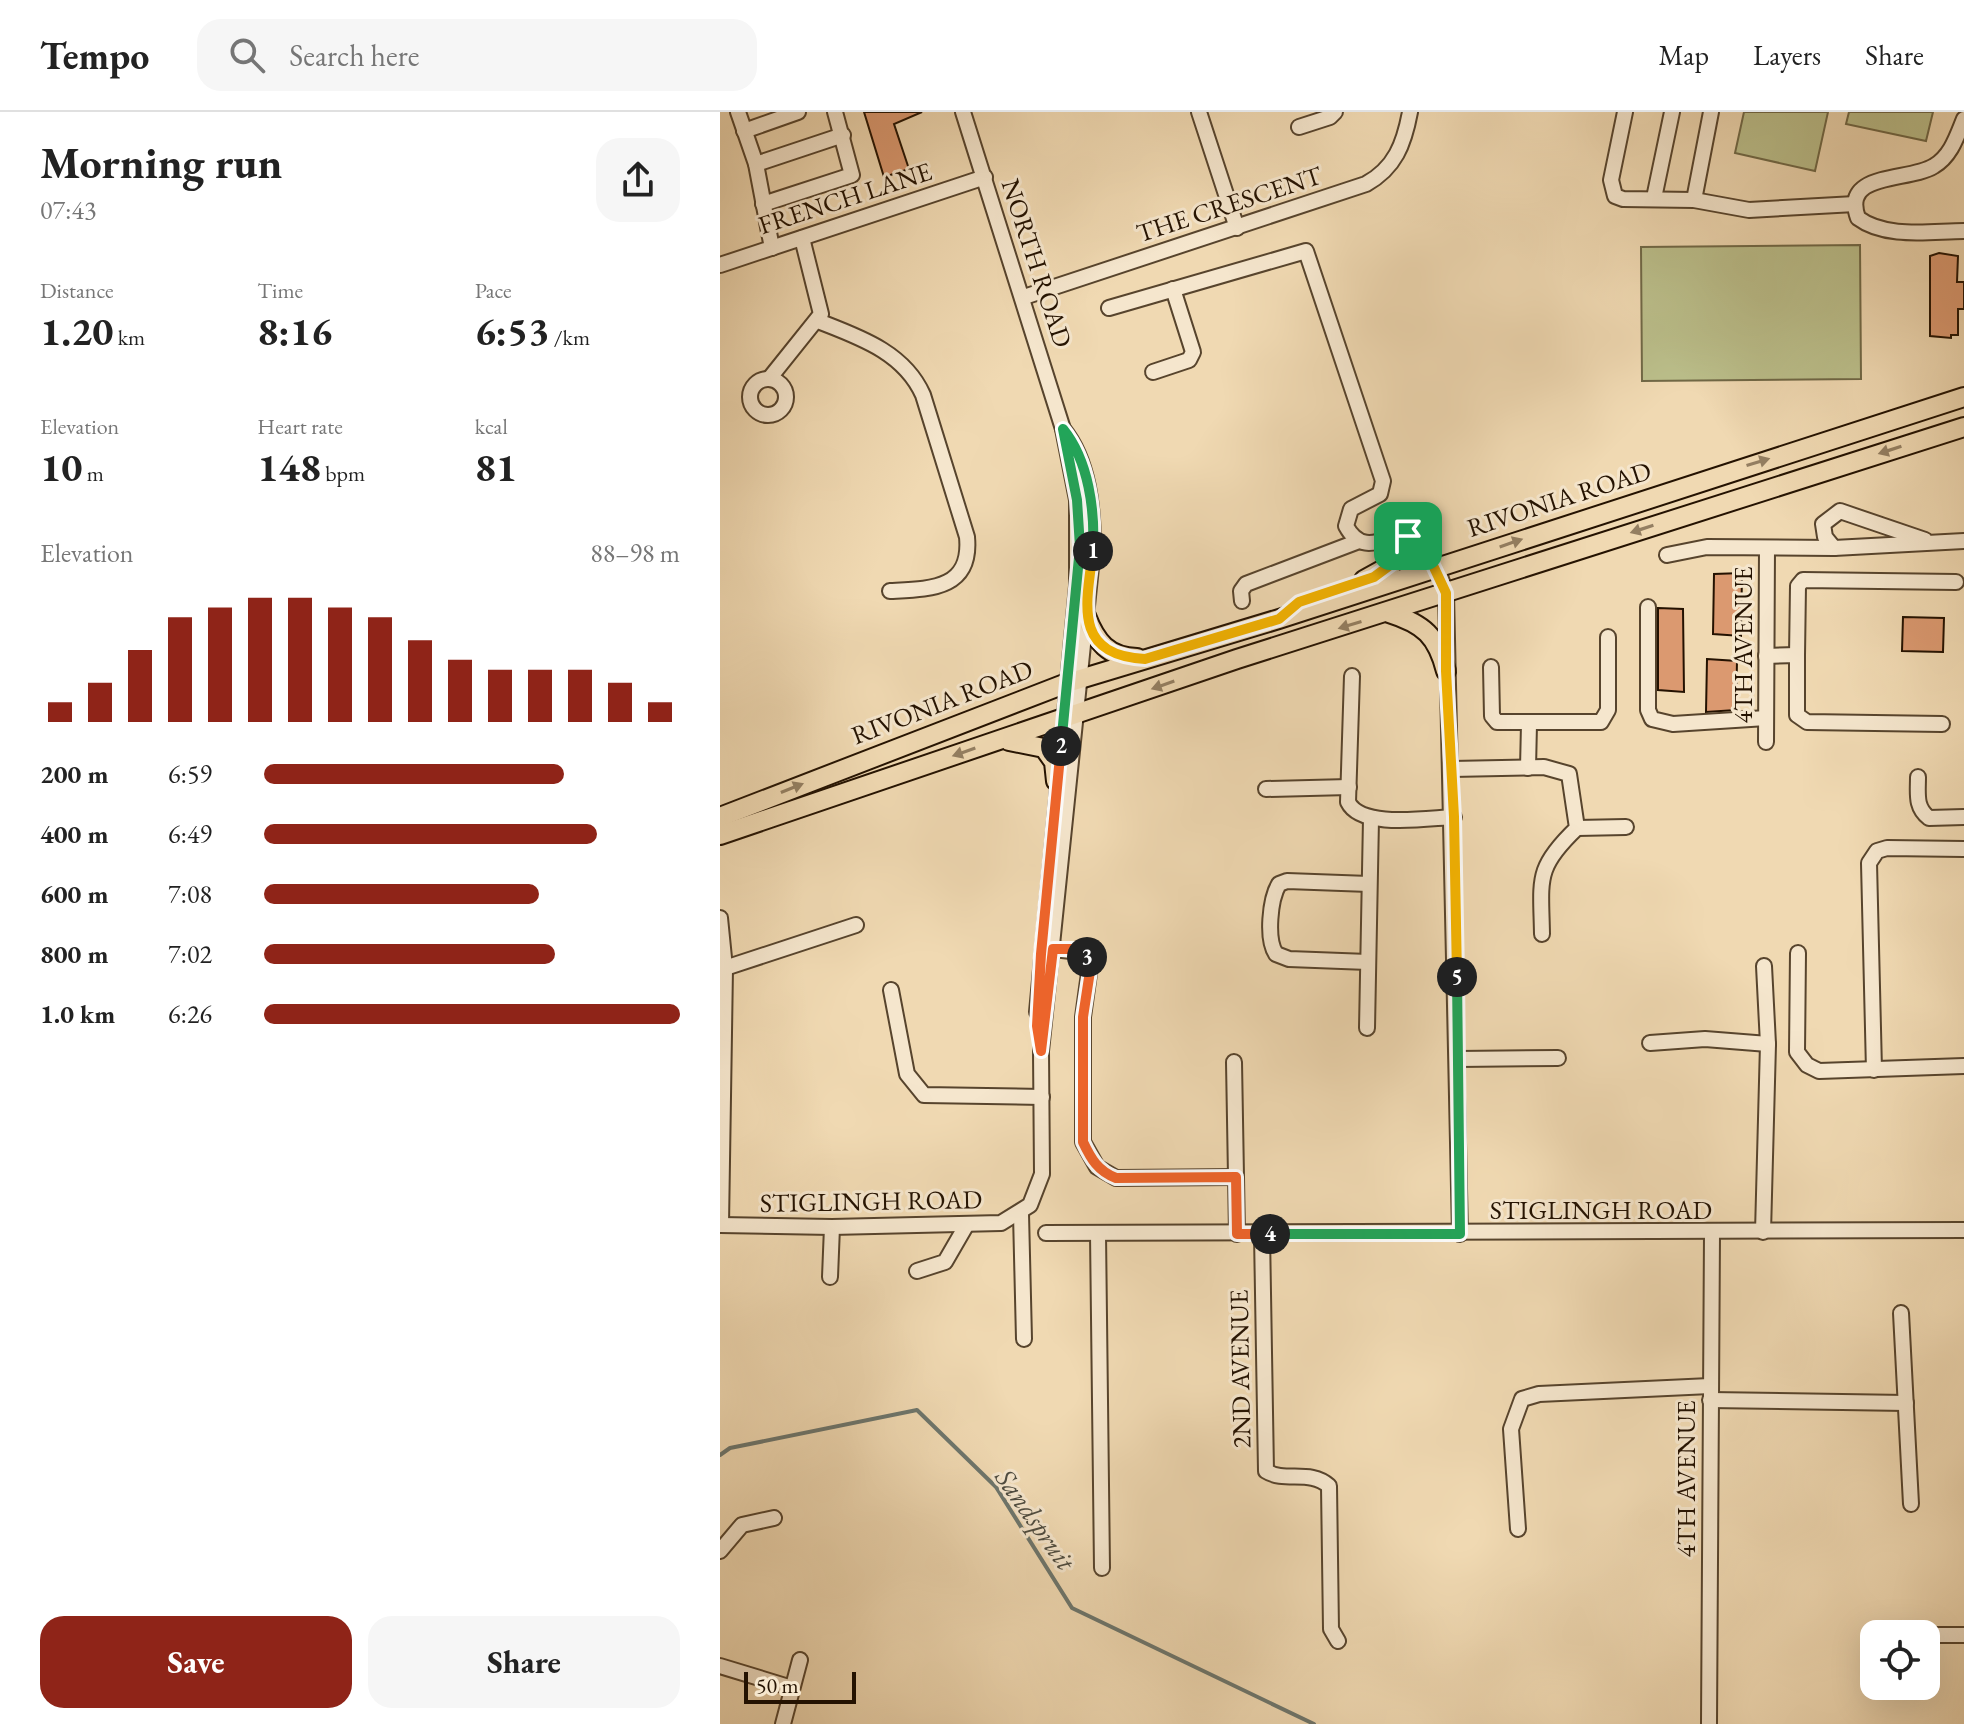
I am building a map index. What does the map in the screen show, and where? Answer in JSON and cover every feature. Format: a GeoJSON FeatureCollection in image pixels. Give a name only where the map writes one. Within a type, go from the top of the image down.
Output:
{"type":"FeatureCollection","features":[{"type":"Feature","properties":{"kind":"main road","name":"RIVONIA ROAD"},"geometry":{"type":"LineString","coordinates":[[720,817],[1075,680],[1279,619],[1964,397]]}},
{"type":"Feature","properties":{"kind":"main road","name":"RIVONIA ROAD"},"geometry":{"type":"LineString","coordinates":[[720,835],[1237,659],[1964,427]]}},
{"type":"Feature","properties":{"kind":"main road"},"geometry":{"type":"LineString","coordinates":[[1279,619],[1299,602],[1384,572],[1401,555],[1408,536]]}},
{"type":"Feature","properties":{"kind":"main road"},"geometry":{"type":"LineString","coordinates":[[1389,613],[1414,621],[1431,633],[1440,648],[1446,671]]}},
{"type":"Feature","properties":{"kind":"main road"},"geometry":{"type":"LineString","coordinates":[[1086,616],[1100,646],[1123,657],[1145,659]]}},
{"type":"Feature","properties":{"kind":"main road"},"geometry":{"type":"LineString","coordinates":[[997,741],[1044,748],[1054,762],[1056,781]]}},
{"type":"Feature","properties":{"kind":"street"},"geometry":{"type":"LineString","coordinates":[[738,112],[756,164],[772,248]]}},
{"type":"Feature","properties":{"kind":"street"},"geometry":{"type":"LineString","coordinates":[[744,131],[798,112]]}},
{"type":"Feature","properties":{"kind":"street"},"geometry":{"type":"LineString","coordinates":[[763,204],[852,175],[835,112]]}},
{"type":"Feature","properties":{"kind":"street","name":"NORTH ROAD"},"geometry":{"type":"LineString","coordinates":[[963,112],[1024,297],[1063,429],[1077,500],[1080,547],[1075,680],[1053,949],[1041,1051]]}},
{"type":"Feature","properties":{"kind":"street"},"geometry":{"type":"LineString","coordinates":[[1199,112],[1237,228]]}},
{"type":"Feature","properties":{"kind":"street"},"geometry":{"type":"LineString","coordinates":[[1299,127],[1330,117],[1335,112]]}},
{"type":"Feature","properties":{"kind":"street","name":"THE CRESCENT"},"geometry":{"type":"LineString","coordinates":[[1024,297],[1237,228],[1379,176],[1399,151],[1410,112]]}},
{"type":"Feature","properties":{"kind":"street"},"geometry":{"type":"LineString","coordinates":[[1625,112],[1611,189],[1623,199],[1694,200],[1749,210],[1855,204]]}},
{"type":"Feature","properties":{"kind":"street"},"geometry":{"type":"LineString","coordinates":[[1654,198],[1672,112]]}},
{"type":"Feature","properties":{"kind":"street"},"geometry":{"type":"LineString","coordinates":[[1694,200],[1711,112]]}},
{"type":"Feature","properties":{"kind":"street"},"geometry":{"type":"LineString","coordinates":[[1964,119],[1951,148],[1933,167],[1869,184],[1858,193],[1855,204],[1858,218],[1872,226],[1902,232],[1964,231]]}},
{"type":"Feature","properties":{"kind":"street"},"geometry":{"type":"LineString","coordinates":[[756,164],[843,135]]}},
{"type":"Feature","properties":{"kind":"street","name":"FRENCH LANE"},"geometry":{"type":"LineString","coordinates":[[720,265],[985,177]]}},
{"type":"Feature","properties":{"kind":"street"},"geometry":{"type":"LineString","coordinates":[[769,379],[818,321],[821,304],[802,238]]}},
{"type":"Feature","properties":{"kind":"street"},"geometry":{"type":"LineString","coordinates":[[1109,308],[1299,250],[1308,252],[1383,481],[1380,494],[1356,505],[1347,516],[1348,530],[1359,541]]}},
{"type":"Feature","properties":{"kind":"street"},"geometry":{"type":"LineString","coordinates":[[1153,372],[1189,360],[1193,352],[1173,289]]}},
{"type":"Feature","properties":{"kind":"street"},"geometry":{"type":"LineString","coordinates":[[818,321],[880,349],[913,374],[923,395],[967,537],[966,560],[959,574],[929,589],[890,591]]}},
{"type":"Feature","properties":{"kind":"street","name":"NORTH ROAD"},"geometry":{"type":"LineString","coordinates":[[1063,429],[1079,457],[1093,514],[1086,616],[1075,680]]}},
{"type":"Feature","properties":{"kind":"street"},"geometry":{"type":"LineString","coordinates":[[1834,548],[1825,537],[1823,524],[1840,511],[1929,542]]}},
{"type":"Feature","properties":{"kind":"street"},"geometry":{"type":"LineString","coordinates":[[1242,601],[1241,591],[1246,584],[1359,541],[1376,543],[1408,536],[1423,544],[1437,567],[1446,593],[1446,671],[1454,817],[1460,1234]]}},
{"type":"Feature","properties":{"kind":"street"},"geometry":{"type":"LineString","coordinates":[[1667,555],[1707,547],[1834,548],[1964,541]]}},
{"type":"Feature","properties":{"kind":"street","name":"4TH AVENUE"},"geometry":{"type":"LineString","coordinates":[[1766,742],[1767,548]]}},
{"type":"Feature","properties":{"kind":"street"},"geometry":{"type":"LineString","coordinates":[[1942,724],[1800,719],[1797,715],[1798,586],[1803,580],[1956,582]]}},
{"type":"Feature","properties":{"kind":"street"},"geometry":{"type":"LineString","coordinates":[[1648,607],[1648,710],[1652,719],[1673,724],[1766,718]]}},
{"type":"Feature","properties":{"kind":"street"},"geometry":{"type":"LineString","coordinates":[[1491,667],[1492,716],[1497,722],[1601,722],[1608,710],[1608,637]]}},
{"type":"Feature","properties":{"kind":"street"},"geometry":{"type":"LineString","coordinates":[[1766,656],[1797,655]]}},
{"type":"Feature","properties":{"kind":"street"},"geometry":{"type":"LineString","coordinates":[[1352,676],[1351,808],[1371,819],[1454,817]]}},
{"type":"Feature","properties":{"kind":"street","name":"NORTH ROAD"},"geometry":{"type":"LineString","coordinates":[[1042,1174],[1041,1051],[1037,1022],[1056,781],[1072,717]]}},
{"type":"Feature","properties":{"kind":"street"},"geometry":{"type":"LineString","coordinates":[[1528,768],[1529,724]]}},
{"type":"Feature","properties":{"kind":"street"},"geometry":{"type":"LineString","coordinates":[[1452,769],[1552,768],[1569,774],[1577,828]]}},
{"type":"Feature","properties":{"kind":"street"},"geometry":{"type":"LineString","coordinates":[[1918,777],[1918,807],[1922,813],[1929,818],[1964,817]]}},
{"type":"Feature","properties":{"kind":"street"},"geometry":{"type":"LineString","coordinates":[[1266,789],[1349,787]]}},
{"type":"Feature","properties":{"kind":"street"},"geometry":{"type":"LineString","coordinates":[[1367,1028],[1371,819]]}},
{"type":"Feature","properties":{"kind":"street"},"geometry":{"type":"LineString","coordinates":[[1542,934],[1542,874],[1550,854],[1577,828],[1626,827]]}},
{"type":"Feature","properties":{"kind":"street"},"geometry":{"type":"LineString","coordinates":[[1874,1070],[1869,863],[1877,851],[1887,848],[1964,849]]}},
{"type":"Feature","properties":{"kind":"street"},"geometry":{"type":"LineString","coordinates":[[1368,962],[1289,959],[1276,954],[1271,942],[1274,894],[1279,884],[1287,881],[1369,884]]}},
{"type":"Feature","properties":{"kind":"street"},"geometry":{"type":"LineString","coordinates":[[721,920],[725,968],[721,1225]]}},
{"type":"Feature","properties":{"kind":"street"},"geometry":{"type":"LineString","coordinates":[[725,968],[856,925]]}},
{"type":"Feature","properties":{"kind":"street"},"geometry":{"type":"LineString","coordinates":[[1053,949],[1080,952],[1087,956],[1090,966],[1083,1017],[1083,1142],[1097,1167],[1116,1178],[1236,1177]]}},
{"type":"Feature","properties":{"kind":"street"},"geometry":{"type":"LineString","coordinates":[[1798,953],[1800,1057],[1819,1071],[1964,1066]]}},
{"type":"Feature","properties":{"kind":"street"},"geometry":{"type":"LineString","coordinates":[[1763,1232],[1768,1044],[1764,966]]}},
{"type":"Feature","properties":{"kind":"street"},"geometry":{"type":"LineString","coordinates":[[891,990],[907,1074],[924,1095],[1042,1097]]}},
{"type":"Feature","properties":{"kind":"street"},"geometry":{"type":"LineString","coordinates":[[1650,1043],[1705,1039],[1768,1044]]}},
{"type":"Feature","properties":{"kind":"street"},"geometry":{"type":"LineString","coordinates":[[1458,1059],[1558,1058]]}},
{"type":"Feature","properties":{"kind":"street"},"geometry":{"type":"LineString","coordinates":[[1234,1062],[1237,1234]]}},
{"type":"Feature","properties":{"kind":"street","name":"STIGLINGH ROAD"},"geometry":{"type":"LineString","coordinates":[[721,1225],[832,1227],[1001,1223],[1021,1214],[1036,1197],[1042,1174]]}},
{"type":"Feature","properties":{"kind":"street"},"geometry":{"type":"LineString","coordinates":[[1021,1214],[1024,1339]]}},
{"type":"Feature","properties":{"kind":"street"},"geometry":{"type":"LineString","coordinates":[[917,1271],[945,1262],[967,1224]]}},
{"type":"Feature","properties":{"kind":"street"},"geometry":{"type":"LineString","coordinates":[[830,1277],[832,1227]]}},
{"type":"Feature","properties":{"kind":"street","name":"STIGLINGH ROAD"},"geometry":{"type":"LineString","coordinates":[[1046,1233],[1712,1234],[1964,1230]]}},
{"type":"Feature","properties":{"kind":"street"},"geometry":{"type":"LineString","coordinates":[[1098,1234],[1102,1568]]}},
{"type":"Feature","properties":{"kind":"street","name":"2ND AVENUE"},"geometry":{"type":"LineString","coordinates":[[1262,1234],[1266,1471],[1312,1476],[1329,1486],[1331,1629],[1338,1641]]}},
{"type":"Feature","properties":{"kind":"street","name":"4TH AVENUE"},"geometry":{"type":"LineString","coordinates":[[1709,1724],[1712,1234]]}},
{"type":"Feature","properties":{"kind":"street"},"geometry":{"type":"LineString","coordinates":[[1901,1313],[1911,1504]]}},
{"type":"Feature","properties":{"kind":"street"},"geometry":{"type":"LineString","coordinates":[[1518,1529],[1511,1429],[1522,1399],[1539,1394],[1710,1393],[1906,1403]]}},
{"type":"Feature","properties":{"kind":"street"},"geometry":{"type":"LineString","coordinates":[[720,1551],[742,1525],[774,1518]]}},
{"type":"Feature","properties":{"kind":"street"},"geometry":{"type":"LineString","coordinates":[[1940,1635],[1964,1635]]}},
{"type":"Feature","properties":{"kind":"street"},"geometry":{"type":"LineString","coordinates":[[783,1724],[800,1660]]}},
{"type":"Feature","properties":{"kind":"street"},"geometry":{"type":"LineString","coordinates":[[720,1666],[792,1688]]}},
{"type":"Feature","properties":{"kind":"green space"},"geometry":{"type":"Polygon","coordinates":[[[1744,112],[1828,112],[1815,171],[1735,153],[1744,112]]]}},
{"type":"Feature","properties":{"kind":"green space"},"geometry":{"type":"Polygon","coordinates":[[[1849,112],[1933,112],[1926,141],[1846,124],[1849,112]]]}},
{"type":"Feature","properties":{"kind":"green space"},"geometry":{"type":"Polygon","coordinates":[[[1860,245],[1861,379],[1642,381],[1641,247],[1860,245]]]}},
{"type":"Feature","properties":{"kind":"building"},"geometry":{"type":"Polygon","coordinates":[[[864,112],[922,112],[894,124],[909,169],[884,177],[864,112]]]}},
{"type":"Feature","properties":{"kind":"building"},"geometry":{"type":"Polygon","coordinates":[[[1939,253],[1958,256],[1957,282],[1964,282],[1964,309],[1958,309],[1958,335],[1951,335],[1951,338],[1930,336],[1930,256],[1939,253]]]}},
{"type":"Feature","properties":{"kind":"building"},"geometry":{"type":"Polygon","coordinates":[[[1742,573],[1741,636],[1713,634],[1714,574],[1742,573]]]}},
{"type":"Feature","properties":{"kind":"building"},"geometry":{"type":"Polygon","coordinates":[[[1658,608],[1683,609],[1684,692],[1658,690],[1658,608]]]}},
{"type":"Feature","properties":{"kind":"building"},"geometry":{"type":"Polygon","coordinates":[[[1903,617],[1944,618],[1943,652],[1902,651],[1903,617]]]}},
{"type":"Feature","properties":{"kind":"building"},"geometry":{"type":"Polygon","coordinates":[[[1707,659],[1737,661],[1736,710],[1706,712],[1707,659]]]}},
{"type":"Feature","properties":{"kind":"waterway","name":"Sandspruit"},"geometry":{"type":"LineString","coordinates":[[720,1455],[730,1448],[917,1410],[996,1487],[1072,1608],[1314,1724]]}},
{"type":"Feature","properties":{"kind":"route"},"geometry":{"type":"LineString","coordinates":[[1063,429],[1079,457],[1093,514],[1086,616],[1100,646],[1123,657],[1145,659],[1279,619],[1299,602],[1384,572],[1401,555],[1408,536],[1423,544],[1437,567],[1446,593],[1446,671],[1454,817],[1460,1234],[1237,1234],[1236,1177],[1116,1178],[1104,1173],[1090,1156],[1083,1142],[1083,1017],[1090,971],[1087,956],[1072,949],[1053,949],[1041,1051],[1037,1026],[1041,954],[1080,547],[1077,500],[1064,447],[1063,429]]}}]}
